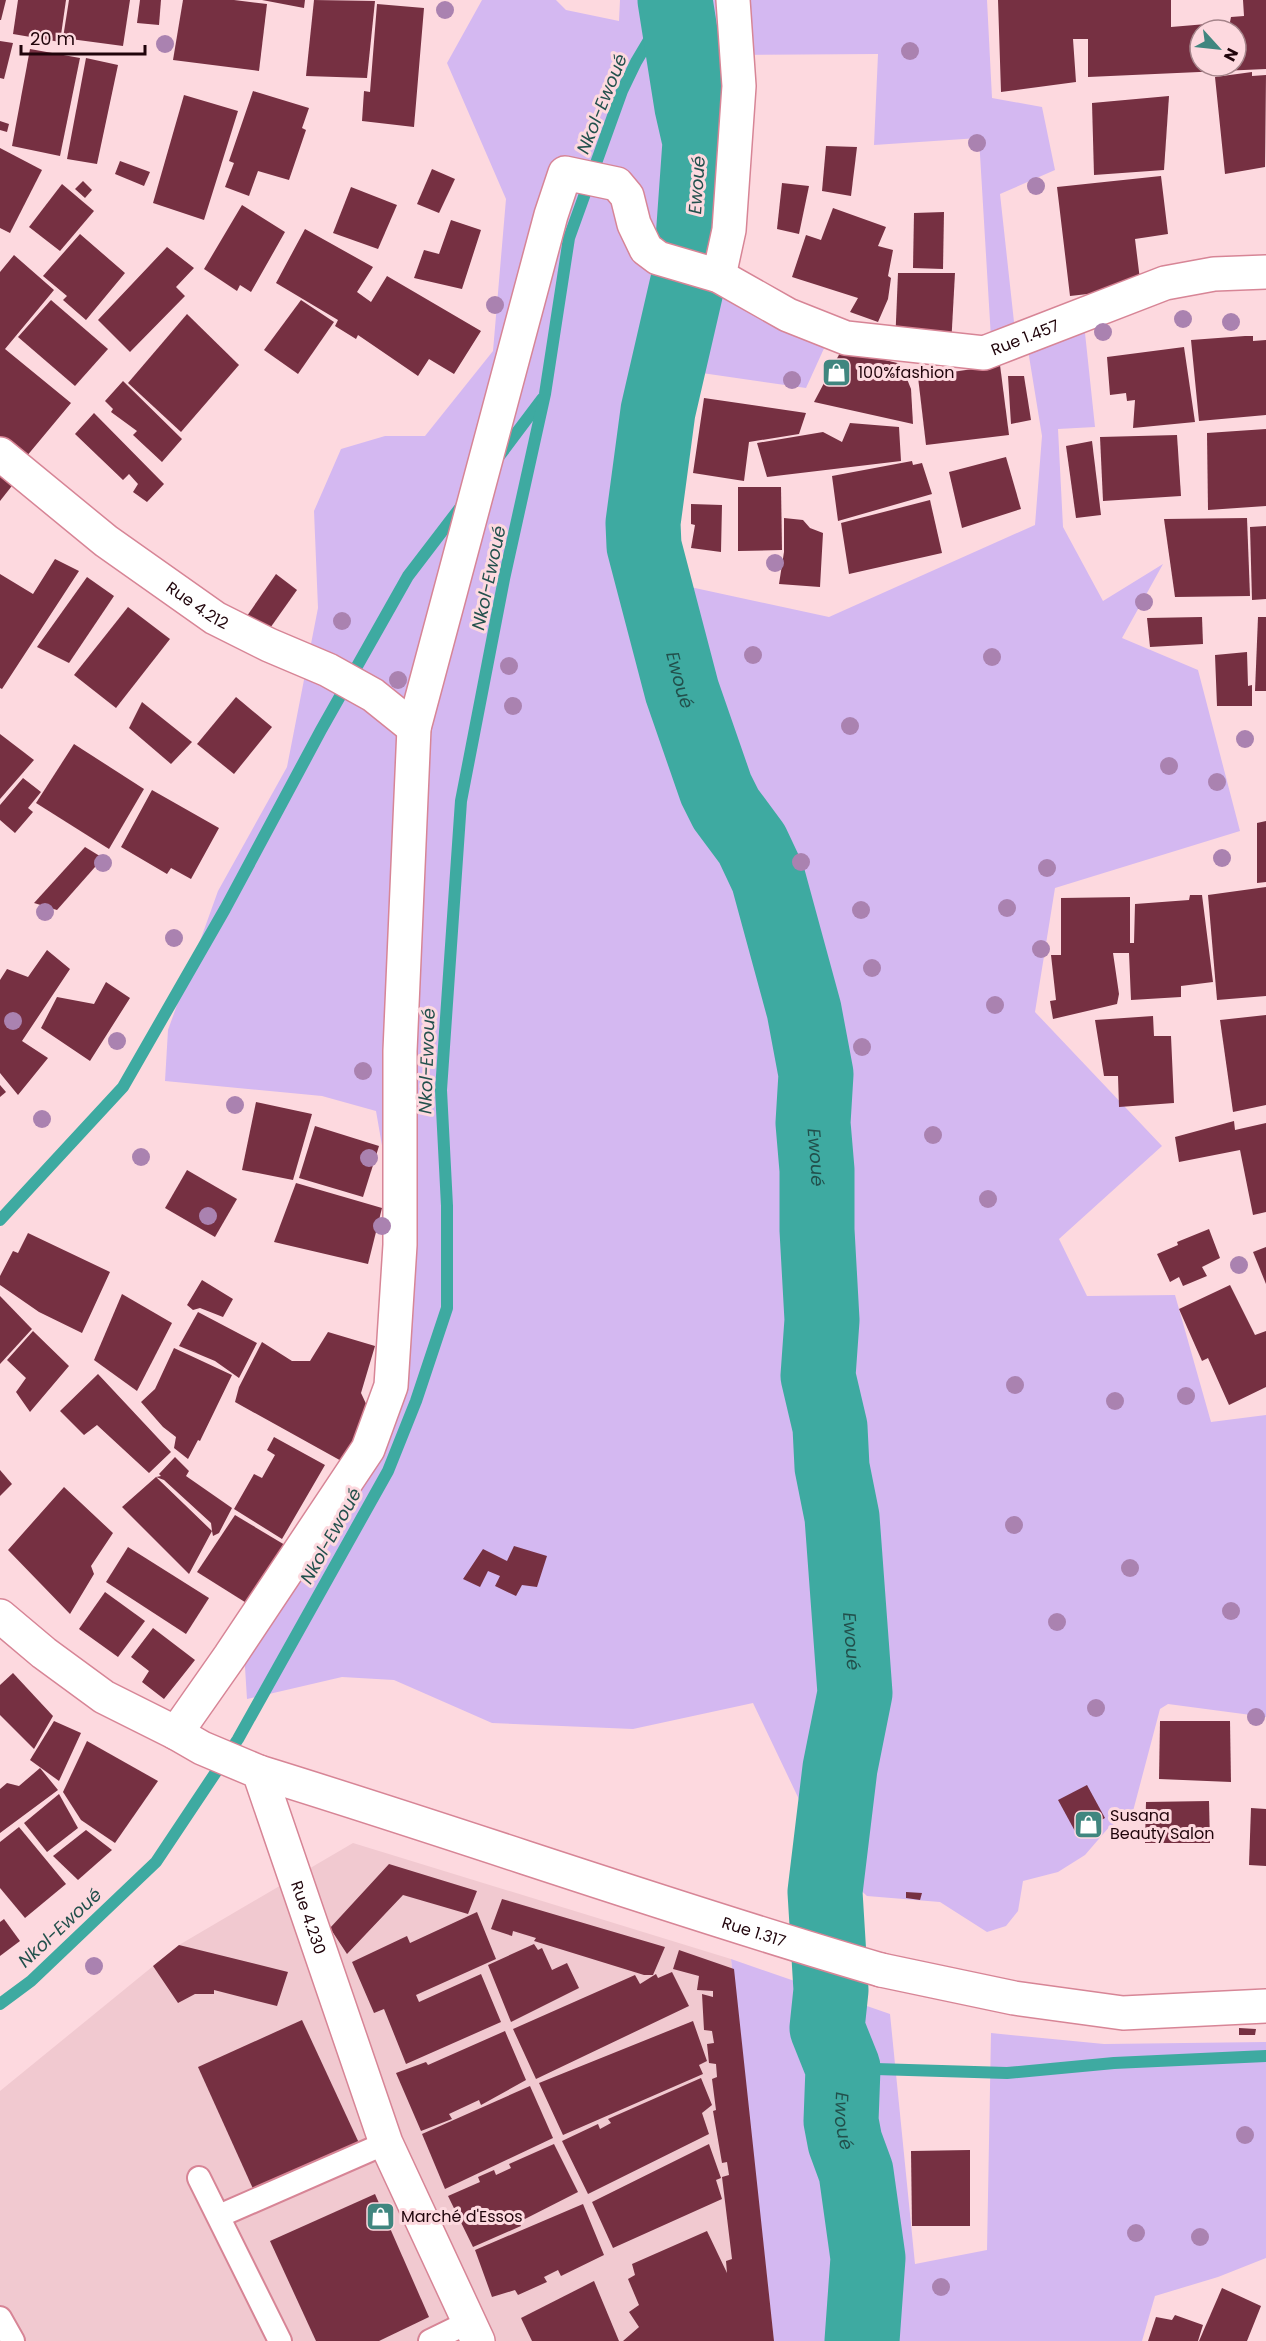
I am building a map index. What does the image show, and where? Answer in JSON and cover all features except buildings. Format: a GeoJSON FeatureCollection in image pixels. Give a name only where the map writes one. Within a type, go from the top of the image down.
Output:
{"type":"FeatureCollection","features":[{"type":"Feature","properties":{"kind":"street"},"geometry":{"type":"LineString","coordinates":[[719,276],[729,230],[740,86],[733,0]]}},
{"type":"Feature","properties":{"kind":"street","name":"Rue 1.457"},"geometry":{"type":"LineString","coordinates":[[414,728],[551,215],[565,173],[617,184],[627,196],[634,224],[646,249],[658,258],[719,276],[788,315],[846,338],[984,353],[1165,283],[1214,274],[1266,272]]}},
{"type":"Feature","properties":{"kind":"street","name":"Rue 4.212"},"geometry":{"type":"LineString","coordinates":[[0,454],[106,541],[215,618],[269,645],[328,670],[372,695],[414,728]]}},
{"type":"Feature","properties":{"kind":"street"},"geometry":{"type":"LineString","coordinates":[[189,1740],[230,1656],[368,1449],[391,1386],[400,1245],[400,1051],[414,728]]}},
{"type":"Feature","properties":{"kind":"street"},"geometry":{"type":"LineString","coordinates":[[0,1616],[44,1653],[104,1697],[250,1769]]}},
{"type":"Feature","properties":{"kind":"street","name":"Rue 1.317"},"geometry":{"type":"LineString","coordinates":[[250,1769],[784,1942],[881,1970],[1014,1998],[1123,2013],[1266,2006]]}},
{"type":"Feature","properties":{"kind":"street","name":"Rue 4.230"},"geometry":{"type":"LineString","coordinates":[[250,1769],[386,2143],[474,2332]]}},
{"type":"Feature","properties":{"kind":"lane"},"geometry":{"type":"LineString","coordinates":[[219,2216],[386,2143]]}},
{"type":"Feature","properties":{"kind":"lane"},"geometry":{"type":"LineString","coordinates":[[199,2178],[280,2341]]}},
{"type":"Feature","properties":{"kind":"lane"},"geometry":{"type":"LineString","coordinates":[[0,2318],[13,2341]]}},
{"type":"Feature","properties":{"kind":"lane"},"geometry":{"type":"LineString","coordinates":[[430,2341],[474,2332]]}},
{"type":"Feature","properties":{"kind":"shaded area"},"geometry":{"type":"Polygon","coordinates":[[[482,0],[556,0],[566,10],[619,21],[620,0],[987,0],[992,98],[1042,107],[1055,170],[1000,194],[1014,322],[1085,333],[1095,427],[1058,429],[1063,527],[1103,601],[1163,564],[1122,638],[1198,670],[1240,831],[1055,888],[1035,1012],[1162,1146],[1059,1239],[1087,1296],[1175,1295],[1211,1422],[1266,1415],[1266,1717],[1168,1704],[1160,1709],[1132,1815],[1110,1826],[1085,1855],[1058,1872],[1023,1881],[1018,1911],[1006,1926],[987,1932],[940,1902],[867,1896],[828,1860],[753,1703],[633,1729],[492,1723],[394,1680],[342,1677],[247,1699],[244,1651],[381,1433],[388,1180],[376,1111],[322,1096],[165,1081],[168,1030],[218,891],[287,767],[318,608],[314,511],[341,449],[385,436],[425,436],[493,351],[506,199],[447,63],[482,0]],[[878,54],[730,55],[704,287],[826,344],[806,388],[695,372],[671,526],[672,555],[681,585],[829,617],[1035,525],[1042,436],[1028,350],[992,355],[979,138],[874,145],[878,54]]]}},
{"type":"Feature","properties":{"kind":"shaded area","name":"Marché d'Essos"},"geometry":{"type":"Polygon","coordinates":[[[353,1843],[731,1959],[774,2341],[0,2341],[0,2091],[179,1945],[353,1843]]]}},
{"type":"Feature","properties":{"kind":"shaded area"},"geometry":{"type":"Polygon","coordinates":[[[731,1959],[890,2014],[915,2264],[987,2250],[991,2033],[1104,2044],[1266,2042],[1266,2258],[1218,2277],[1155,2296],[1142,2341],[774,2341],[731,1959]]]}},
{"type":"Feature","properties":{"kind":"waterway","name":"Ewoué"},"geometry":{"type":"LineString","coordinates":[[675,0],[692,107],[700,142],[691,268],[658,411],[643,523],[644,546],[682,691],[716,789],[726,809],[752,844],[768,878],[804,1010],[816,1074],[813,1123],[817,1170],[817,1230],[822,1320],[818,1376],[830,1427],[832,1467],[842,1517],[855,1693],[840,1768],[825,1892],[831,1990],[827,2028],[843,2068],[841,2121],[845,2142],[856,2172],[868,2258],[862,2341]]}},
{"type":"Feature","properties":{"kind":"waterway","name":"Nkol-Ewoué"},"geometry":{"type":"LineString","coordinates":[[0,2004],[31,1981],[156,1862],[238,1739],[388,1471],[416,1401],[447,1308],[447,1206],[441,1090],[461,801],[504,579],[545,394],[569,238],[622,91],[636,62],[652,35],[677,17]]}},
{"type":"Feature","properties":{"kind":"waterway"},"geometry":{"type":"LineString","coordinates":[[497,459],[542,399]]}},
{"type":"Feature","properties":{"kind":"waterway"},"geometry":{"type":"LineString","coordinates":[[0,1220],[123,1087],[225,909],[321,730],[408,576],[463,504]]}},
{"type":"Feature","properties":{"kind":"waterway"},"geometry":{"type":"LineString","coordinates":[[843,2068],[1007,2073],[1114,2063],[1266,2056]]}},
{"type":"Feature","properties":{"kind":"place","name":"100%fashion"},"geometry":{"type":"Point","coordinates":[837,372]}},
{"type":"Feature","properties":{"kind":"place","name":"Susana Beauty Salon"},"geometry":{"type":"Point","coordinates":[1089,1824]}},
{"type":"Feature","properties":{"kind":"place","name":"Marché d'Essos"},"geometry":{"type":"Point","coordinates":[380,2216]}}]}
